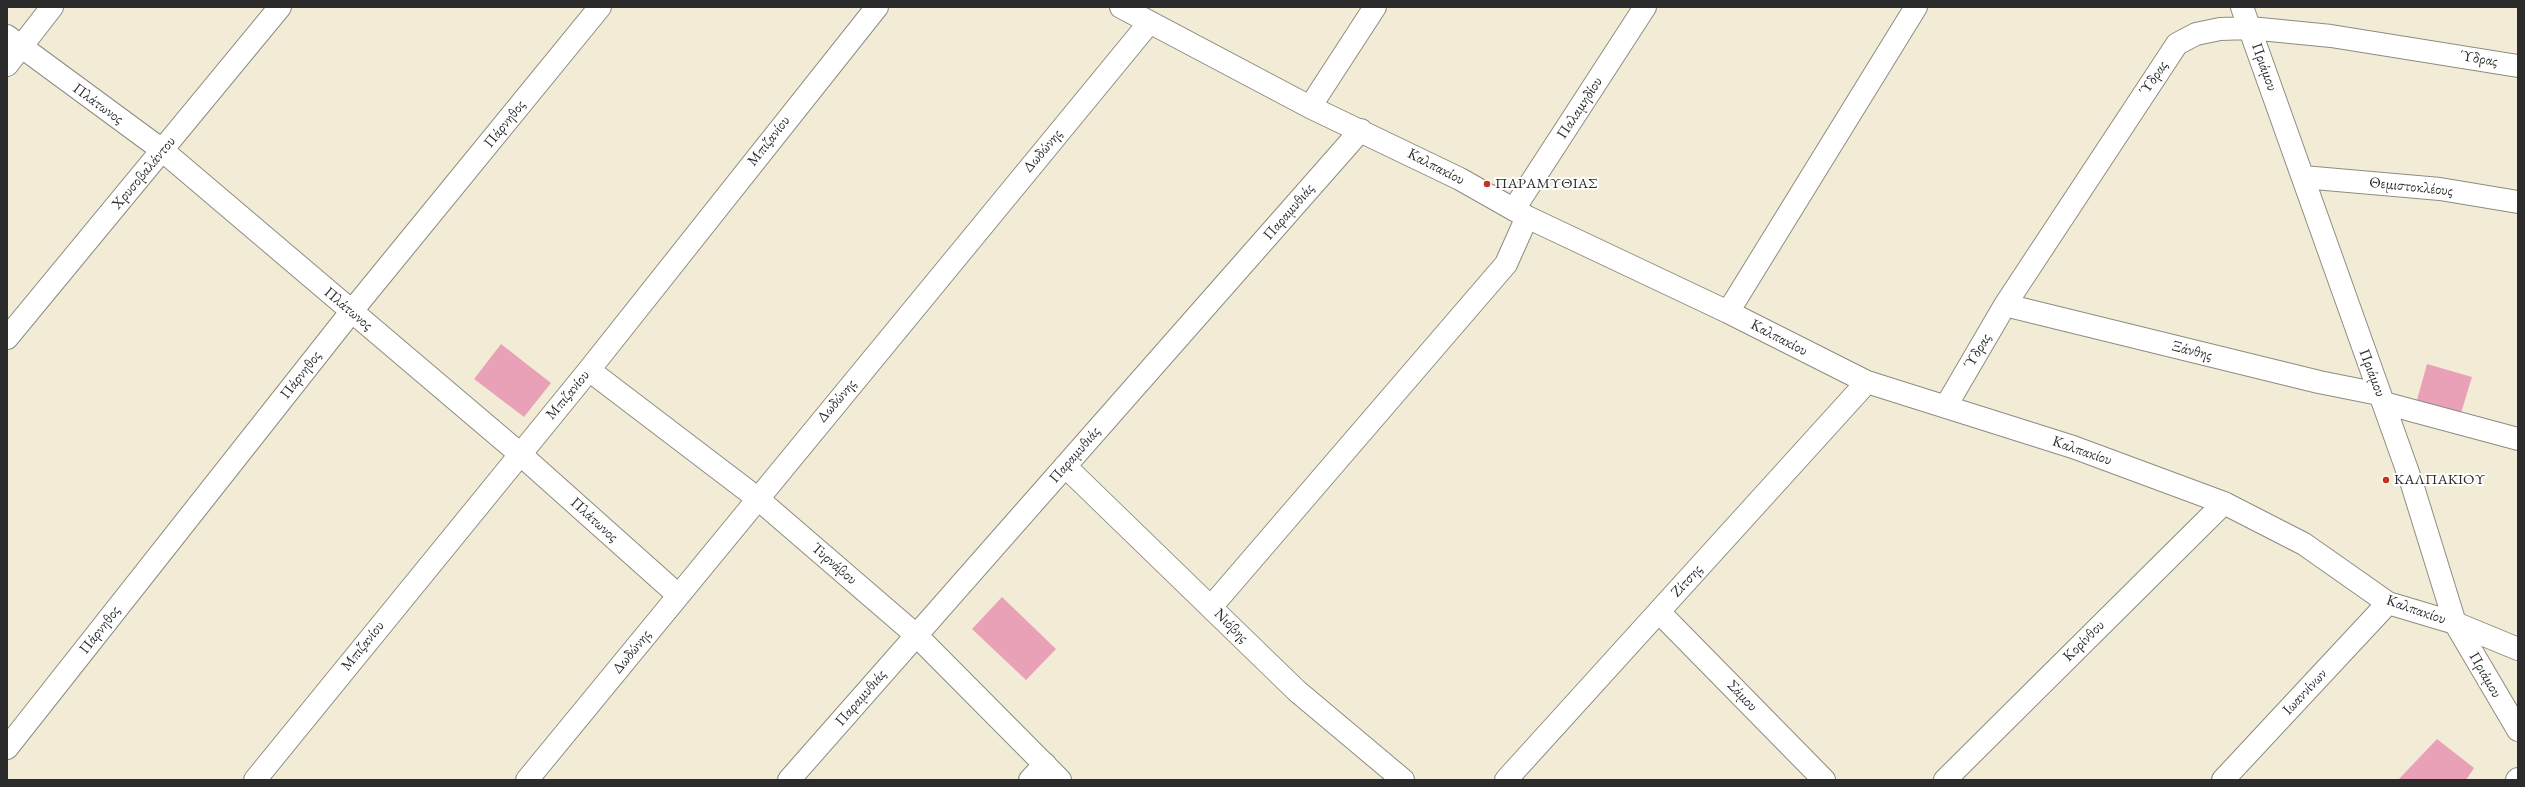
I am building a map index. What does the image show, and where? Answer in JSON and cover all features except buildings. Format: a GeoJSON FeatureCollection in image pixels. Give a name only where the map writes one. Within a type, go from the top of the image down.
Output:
{"type":"FeatureCollection","features":[{"type":"Feature","properties":{"kind":"street"},"geometry":{"type":"LineString","coordinates":[[7,65],[14,42],[52,7]]}},
{"type":"Feature","properties":{"kind":"street","name":"Χρυσοβαλάντου"},"geometry":{"type":"LineString","coordinates":[[7,338],[280,7]]}},
{"type":"Feature","properties":{"kind":"street","name":"Πάρνηθος"},"geometry":{"type":"LineString","coordinates":[[7,748],[351,312],[600,7]]}},
{"type":"Feature","properties":{"kind":"street","name":"Μπιζανίου"},"geometry":{"type":"LineString","coordinates":[[255,780],[589,370],[877,7]]}},
{"type":"Feature","properties":{"kind":"street","name":"Καλπακίου"},"geometry":{"type":"LineString","coordinates":[[1121,7],[1310,107],[1361,130],[1460,179],[1520,213],[1728,312],[1868,382],[2073,447],[2224,503],[2304,544],[2388,603],[2455,623],[2518,649]]}},
{"type":"Feature","properties":{"kind":"street"},"geometry":{"type":"LineString","coordinates":[[1310,107],[1375,7]]}},
{"type":"Feature","properties":{"kind":"street","name":"Παλαμηδίου"},"geometry":{"type":"LineString","coordinates":[[1211,607],[1506,264],[1520,213],[1645,7]]}},
{"type":"Feature","properties":{"kind":"street"},"geometry":{"type":"LineString","coordinates":[[1728,312],[1916,7]]}},
{"type":"Feature","properties":{"kind":"street","name":"Πριάμου"},"geometry":{"type":"LineString","coordinates":[[2242,7],[2411,481],[2455,623],[2518,730]]}},
{"type":"Feature","properties":{"kind":"street","name":"Δωδώνης"},"geometry":{"type":"LineString","coordinates":[[527,780],[757,498],[1149,23]]}},
{"type":"Feature","properties":{"kind":"street","name":"Ύδρας"},"geometry":{"type":"LineString","coordinates":[[1946,406],[2005,306],[2177,44],[2196,34],[2220,29],[2250,28],[2331,36],[2518,66]]}},
{"type":"Feature","properties":{"kind":"street","name":"Πλάτωνος"},"geometry":{"type":"LineString","coordinates":[[14,42],[162,150],[520,454],[678,595]]}},
{"type":"Feature","properties":{"kind":"street","name":"Παραμυθιάς"},"geometry":{"type":"LineString","coordinates":[[789,780],[1361,130]]}},
{"type":"Feature","properties":{"kind":"street","name":"Θεμιστοκλέους"},"geometry":{"type":"LineString","coordinates":[[2303,177],[2440,189],[2518,202]]}},
{"type":"Feature","properties":{"kind":"street","name":"Ξάνθης"},"geometry":{"type":"LineString","coordinates":[[2005,306],[2382,398],[2518,439]]}},
{"type":"Feature","properties":{"kind":"street","name":"Τυρνάβου"},"geometry":{"type":"LineString","coordinates":[[589,370],[757,498],[916,635],[1060,780]]}},
{"type":"Feature","properties":{"kind":"street","name":"Ζίτσης"},"geometry":{"type":"LineString","coordinates":[[1506,780],[1868,382]]}},
{"type":"Feature","properties":{"kind":"street","name":"Νιόβης"},"geometry":{"type":"LineString","coordinates":[[1065,466],[1297,691],[1402,780]]}},
{"type":"Feature","properties":{"kind":"street","name":"Κορίνθου"},"geometry":{"type":"LineString","coordinates":[[1944,780],[2224,503]]}},
{"type":"Feature","properties":{"kind":"street","name":"Ιωαννίνων"},"geometry":{"type":"LineString","coordinates":[[2223,780],[2388,603]]}},
{"type":"Feature","properties":{"kind":"street","name":"Σάμου"},"geometry":{"type":"LineString","coordinates":[[1659,612],[1824,780]]}},
{"type":"Feature","properties":{"kind":"street"},"geometry":{"type":"LineString","coordinates":[[1030,780],[1044,764]]}},
{"type":"Feature","properties":{"kind":"place","name":"ΠΑΡΑΜΥΘΙΑΣ"},"geometry":{"type":"Point","coordinates":[1487,184]}},
{"type":"Feature","properties":{"kind":"place","name":"ΚΑΛΠΑΚΙΟΥ"},"geometry":{"type":"Point","coordinates":[2386,480]}}]}
